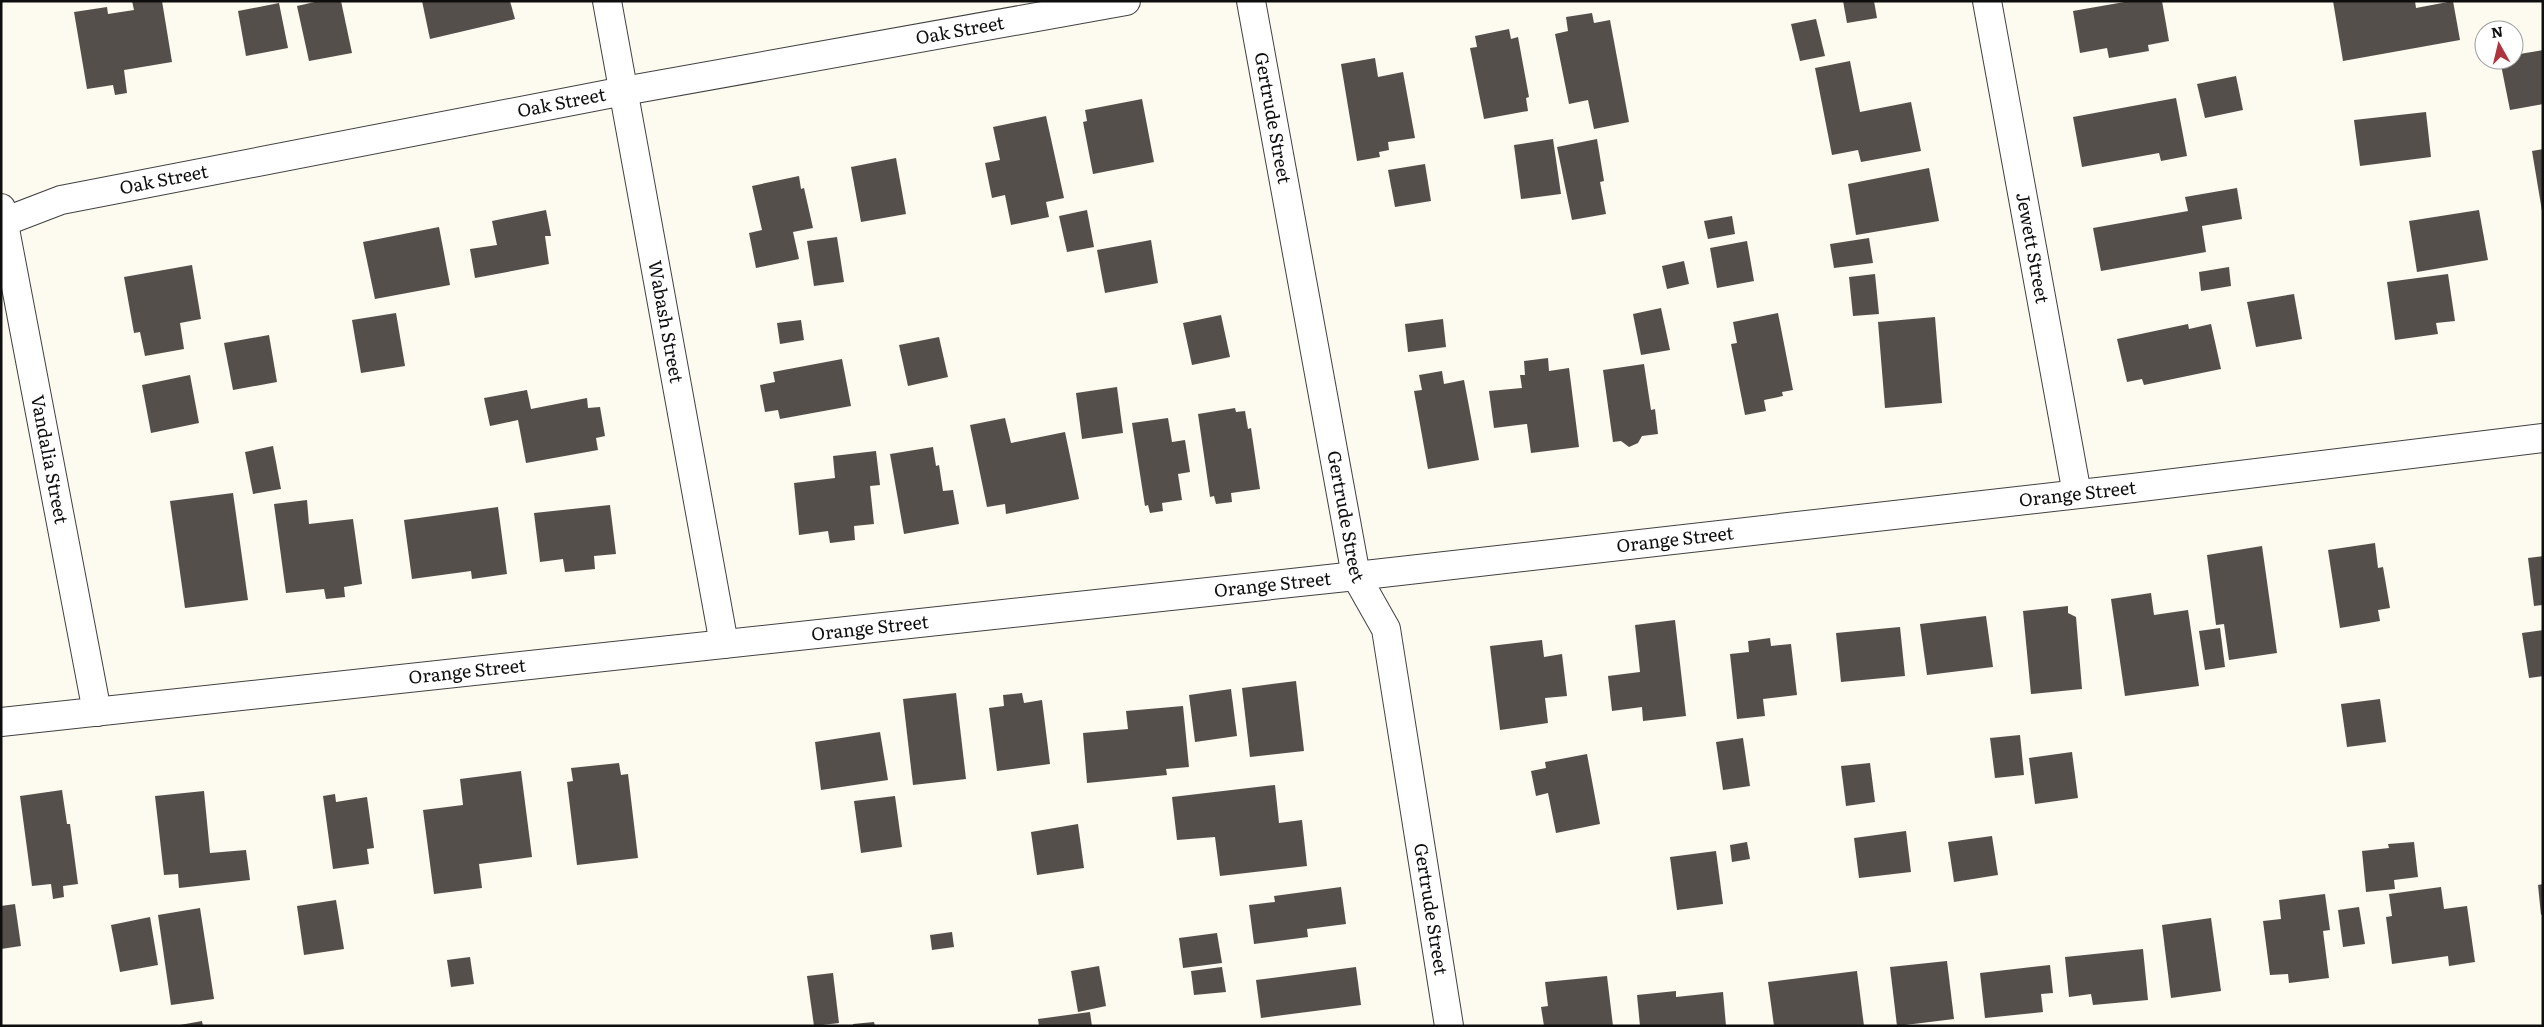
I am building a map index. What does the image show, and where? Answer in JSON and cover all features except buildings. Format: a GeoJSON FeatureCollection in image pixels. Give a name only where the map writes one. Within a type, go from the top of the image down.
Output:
{"type":"FeatureCollection","features":[{"type":"Feature","properties":{"kind":"street","name":"Wabash Street"},"geometry":{"type":"LineString","coordinates":[[607,1],[724,644]]}},
{"type":"Feature","properties":{"kind":"street","name":"Oak Street"},"geometry":{"type":"LineString","coordinates":[[2,218],[61,200],[624,91],[1126,1]]}},
{"type":"Feature","properties":{"kind":"street","name":"Gertrude Street"},"geometry":{"type":"LineString","coordinates":[[1251,1],[1356,576],[1386,630],[1449,1026]]}},
{"type":"Feature","properties":{"kind":"street","name":"Jewett Street"},"geometry":{"type":"LineString","coordinates":[[1987,1],[2077,494]]}},
{"type":"Feature","properties":{"kind":"street","name":"Vandalia Street"},"geometry":{"type":"LineString","coordinates":[[2,218],[97,712]]}},
{"type":"Feature","properties":{"kind":"street","name":"Orange Street"},"geometry":{"type":"LineString","coordinates":[[1,722],[1356,576],[2077,494],[2543,438]]}}]}
